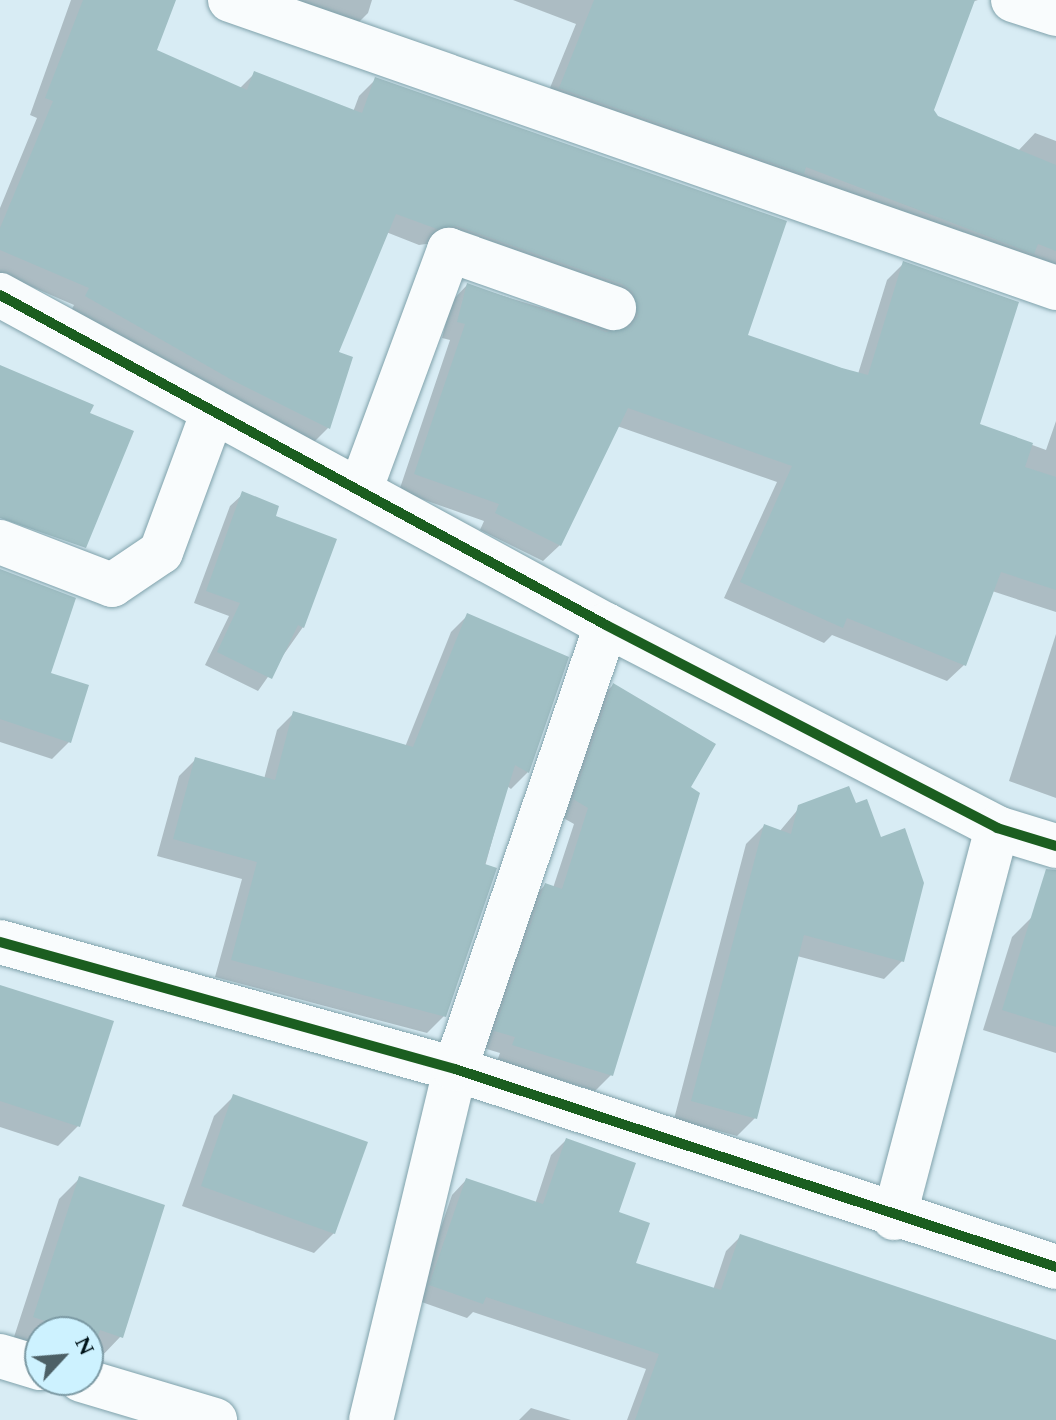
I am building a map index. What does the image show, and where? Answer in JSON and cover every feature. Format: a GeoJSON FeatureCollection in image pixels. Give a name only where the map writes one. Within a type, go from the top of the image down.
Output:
{"type":"FeatureCollection","features":[{"type":"Feature","properties":{"kind":"street"},"geometry":{"type":"LineString","coordinates":[[230,0],[1056,288]]}},
{"type":"Feature","properties":{"kind":"street"},"geometry":{"type":"LineString","coordinates":[[1013,0],[1056,14]]}},
{"type":"Feature","properties":{"kind":"street"},"geometry":{"type":"LineString","coordinates":[[361,488],[449,250],[614,308]]}},
{"type":"Feature","properties":{"kind":"street"},"geometry":{"type":"LineString","coordinates":[[0,295],[212,414],[361,488],[606,625],[997,828],[1056,846]]}},
{"type":"Feature","properties":{"kind":"street"},"geometry":{"type":"LineString","coordinates":[[0,542],[112,585],[161,552],[212,414]]}},
{"type":"Feature","properties":{"kind":"street"},"geometry":{"type":"LineString","coordinates":[[371,1420],[455,1069],[606,625]]}},
{"type":"Feature","properties":{"kind":"street"},"geometry":{"type":"LineString","coordinates":[[894,1218],[997,828]]}},
{"type":"Feature","properties":{"kind":"street"},"geometry":{"type":"LineString","coordinates":[[0,942],[455,1069],[894,1218],[1056,1267]]}},
{"type":"Feature","properties":{"kind":"street"},"geometry":{"type":"LineString","coordinates":[[0,1356],[24,1363]]}},
{"type":"Feature","properties":{"kind":"street"},"geometry":{"type":"LineString","coordinates":[[104,1387],[215,1420]]}},
{"type":"Feature","properties":{"kind":"building"},"geometry":{"type":"Polygon","coordinates":[[[83,0],[176,0],[157,50],[247,90],[254,71],[362,113],[375,77],[787,221],[748,335],[842,368],[868,375],[903,261],[1019,302],[980,424],[1033,443],[1025,467],[1056,477],[1056,590],[1001,572],[966,666],[847,618],[843,628],[740,582],[792,466],[628,408],[561,546],[495,513],[499,504],[414,474],[465,324],[457,322],[467,283],[606,332],[630,327],[638,316],[633,292],[622,284],[457,226],[437,229],[396,214],[339,352],[353,357],[330,429],[232,380],[85,296],[89,288],[0,250],[0,228],[53,101],[45,98],[83,0]]]}},
{"type":"Feature","properties":{"kind":"building"},"geometry":{"type":"Polygon","coordinates":[[[594,0],[975,0],[934,110],[938,116],[1056,165],[1056,251],[1038,244],[1034,254],[806,167],[804,174],[559,88],[594,0]]]}},
{"type":"Feature","properties":{"kind":"building"},"geometry":{"type":"Polygon","coordinates":[[[0,365],[94,405],[90,413],[134,431],[86,548],[0,518],[0,365]]]}},
{"type":"Feature","properties":{"kind":"building"},"geometry":{"type":"Polygon","coordinates":[[[242,491],[279,506],[276,516],[337,539],[304,628],[298,625],[272,679],[217,652],[240,603],[206,591],[242,491]]]}},
{"type":"Feature","properties":{"kind":"building"},"geometry":{"type":"Polygon","coordinates":[[[0,569],[76,598],[51,673],[89,685],[71,743],[0,719],[0,569]]]}},
{"type":"Feature","properties":{"kind":"building"},"geometry":{"type":"Polygon","coordinates":[[[467,613],[569,657],[529,773],[515,765],[485,864],[497,868],[446,1017],[231,960],[257,862],[173,839],[195,757],[275,780],[293,711],[413,747],[467,613]]]}},
{"type":"Feature","properties":{"kind":"building"},"geometry":{"type":"Polygon","coordinates":[[[613,683],[716,744],[691,787],[700,793],[613,1076],[512,1045],[515,1037],[494,1031],[545,883],[562,889],[588,808],[573,799],[613,683]]]}},
{"type":"Feature","properties":{"kind":"building"},"geometry":{"type":"Polygon","coordinates":[[[849,786],[856,803],[867,799],[881,837],[905,828],[924,883],[904,962],[804,935],[757,1119],[691,1101],[764,824],[791,834],[798,805],[849,786]]]}},
{"type":"Feature","properties":{"kind":"building"},"geometry":{"type":"Polygon","coordinates":[[[1046,869],[1056,870],[1056,1027],[1002,1010],[1046,869]]]}},
{"type":"Feature","properties":{"kind":"building"},"geometry":{"type":"Polygon","coordinates":[[[0,985],[114,1021],[80,1127],[0,1101],[0,985]]]}},
{"type":"Feature","properties":{"kind":"building"},"geometry":{"type":"Polygon","coordinates":[[[233,1094],[368,1142],[335,1234],[201,1186],[233,1094]]]}},
{"type":"Feature","properties":{"kind":"building"},"geometry":{"type":"Polygon","coordinates":[[[566,1138],[636,1163],[619,1212],[650,1223],[636,1263],[721,1290],[740,1234],[1056,1340],[1056,1420],[635,1420],[659,1354],[486,1297],[483,1304],[429,1285],[466,1178],[543,1204],[566,1138]]]}},
{"type":"Feature","properties":{"kind":"building"},"geometry":{"type":"Polygon","coordinates":[[[79,1176],[165,1205],[123,1338],[104,1331],[104,1316],[33,1316],[79,1176]]]}},
{"type":"Feature","properties":{"kind":"cycle path"},"geometry":{"type":"LineString","coordinates":[[0,295],[606,625],[997,828],[1056,846]]}},
{"type":"Feature","properties":{"kind":"cycle path"},"geometry":{"type":"LineString","coordinates":[[0,942],[455,1069],[1056,1267]]}}]}
